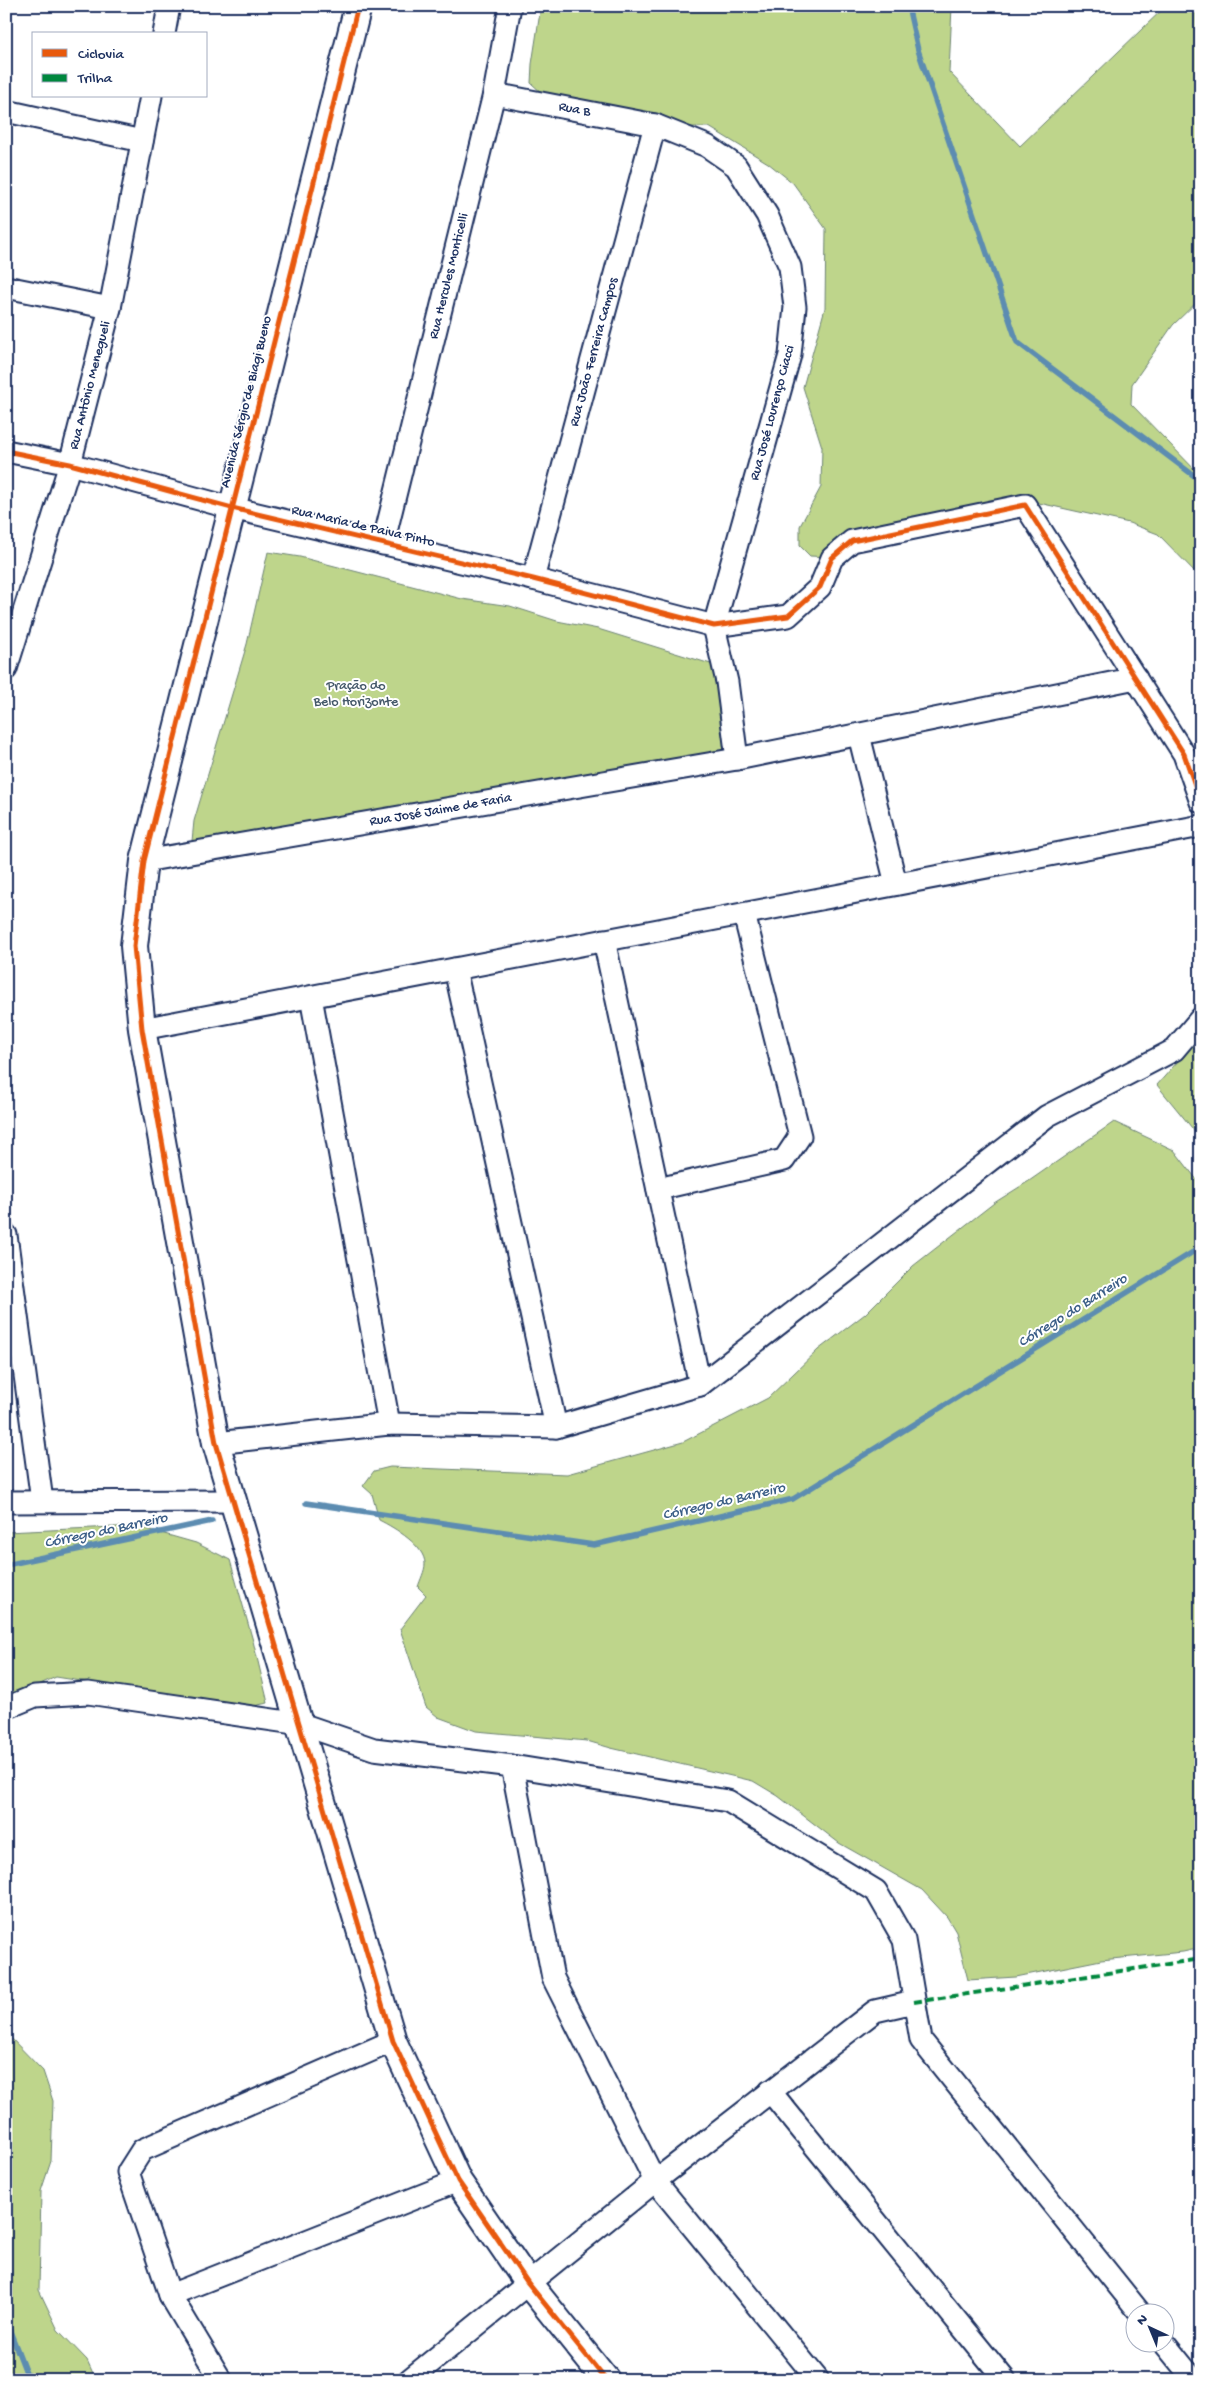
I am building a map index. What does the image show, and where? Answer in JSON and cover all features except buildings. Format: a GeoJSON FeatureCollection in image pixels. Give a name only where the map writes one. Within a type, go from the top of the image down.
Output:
{"type":"FeatureCollection","features":[{"type":"Feature","properties":{"kind":"street"},"geometry":{"type":"LineString","coordinates":[[164,32],[169,6]]}},
{"type":"Feature","properties":{"kind":"street","name":"Avenida Sérgio de Biagi Bueno"},"geometry":{"type":"LineString","coordinates":[[358,6],[144,861],[134,946],[142,1029],[216,1443],[301,1724],[393,2041],[458,2181],[528,2283],[606,2380]]}},
{"type":"Feature","properties":{"kind":"street","name":"Rua Hercules Monticelli"},"geometry":{"type":"LineString","coordinates":[[384,544],[494,94],[510,6]]}},
{"type":"Feature","properties":{"kind":"street","name":"Rua B"},"geometry":{"type":"LineString","coordinates":[[494,94],[655,125]]}},
{"type":"Feature","properties":{"kind":"street","name":"Rua Antônio Menegueli"},"geometry":{"type":"LineString","coordinates":[[6,669],[15,617],[70,464],[110,308],[151,98]]}},
{"type":"Feature","properties":{"kind":"street"},"geometry":{"type":"LineString","coordinates":[[6,111],[142,141]]}},
{"type":"Feature","properties":{"kind":"street","name":"Rua João Ferreira Campos"},"geometry":{"type":"LineString","coordinates":[[533,579],[655,125]]}},
{"type":"Feature","properties":{"kind":"street","name":"Rua José Lourenço Ciacci"},"geometry":{"type":"LineString","coordinates":[[655,125],[707,146],[736,166],[768,215],[790,267],[795,307],[790,355],[714,626],[728,682],[737,759]]}},
{"type":"Feature","properties":{"kind":"street"},"geometry":{"type":"LineString","coordinates":[[6,287],[110,308]]}},
{"type":"Feature","properties":{"kind":"street","name":"Rua Maria de Paiva Pinto"},"geometry":{"type":"LineString","coordinates":[[6,451],[70,464],[232,508],[533,579],[714,626]]}},
{"type":"Feature","properties":{"kind":"street"},"geometry":{"type":"LineString","coordinates":[[714,626],[788,616],[820,587],[832,558],[852,541],[1025,505],[1184,754],[1201,802]]}},
{"type":"Feature","properties":{"kind":"street","name":"Rua José Jaime de Faria"},"geometry":{"type":"LineString","coordinates":[[144,861],[737,759],[1136,678]]}},
{"type":"Feature","properties":{"kind":"street"},"geometry":{"type":"LineString","coordinates":[[859,735],[896,884]]}},
{"type":"Feature","properties":{"kind":"street"},"geometry":{"type":"LineString","coordinates":[[142,1029],[1201,826]]}},
{"type":"Feature","properties":{"kind":"street"},"geometry":{"type":"LineString","coordinates":[[658,1189],[784,1160],[800,1136],[744,914]]}},
{"type":"Feature","properties":{"kind":"street"},"geometry":{"type":"LineString","coordinates":[[604,940],[700,1385]]}},
{"type":"Feature","properties":{"kind":"street"},"geometry":{"type":"LineString","coordinates":[[456,969],[556,1427]]}},
{"type":"Feature","properties":{"kind":"street"},"geometry":{"type":"LineString","coordinates":[[311,997],[389,1424]]}},
{"type":"Feature","properties":{"kind":"street"},"geometry":{"type":"LineString","coordinates":[[216,1443],[389,1424],[556,1427],[700,1385],[1047,1116],[1174,1050],[1201,1018]]}},
{"type":"Feature","properties":{"kind":"street"},"geometry":{"type":"LineString","coordinates":[[6,1235],[42,1501]]}},
{"type":"Feature","properties":{"kind":"street"},"geometry":{"type":"LineString","coordinates":[[6,1502],[234,1501]]}},
{"type":"Feature","properties":{"kind":"street"},"geometry":{"type":"LineString","coordinates":[[6,1708],[35,1696],[88,1693],[301,1724],[374,1749],[512,1766],[728,1801],[876,1891],[904,1940],[921,2040],[1133,2304]]}},
{"type":"Feature","properties":{"kind":"street"},"geometry":{"type":"LineString","coordinates":[[512,1766],[553,1978],[656,2181],[818,2380]]}},
{"type":"Feature","properties":{"kind":"street"},"geometry":{"type":"LineString","coordinates":[[409,2380],[656,2181],[875,2011],[914,2002]]}},
{"type":"Feature","properties":{"kind":"street"},"geometry":{"type":"LineString","coordinates":[[221,2380],[170,2295],[128,2172],[142,2150],[393,2041]]}},
{"type":"Feature","properties":{"kind":"street"},"geometry":{"type":"LineString","coordinates":[[770,2091],[1005,2380]]}},
{"type":"Feature","properties":{"kind":"street"},"geometry":{"type":"LineString","coordinates":[[170,2295],[458,2181]]}},
{"type":"Feature","properties":{"kind":"street"},"geometry":{"type":"LineString","coordinates":[[1173,2354],[1194,2380]]}},
{"type":"Feature","properties":{"kind":"green space"},"geometry":{"type":"Polygon","coordinates":[[[541,6],[952,6],[949,72],[1020,146],[1166,6],[1201,6],[1201,298],[1173,325],[1132,384],[1131,404],[1201,476],[1201,578],[1158,534],[1129,523],[1030,501],[830,557],[810,556],[800,546],[800,526],[821,487],[822,447],[803,387],[825,308],[826,229],[793,183],[768,163],[709,127],[690,127],[619,107],[574,105],[544,95],[531,83],[541,6]]]}},
{"type":"Feature","properties":{"kind":"green space","name":"Pração do Belo Horizonte"},"geometry":{"type":"Polygon","coordinates":[[[268,552],[300,557],[462,599],[510,606],[557,621],[598,629],[714,665],[730,752],[516,790],[463,795],[192,841],[194,821],[247,644],[268,552]]]}},
{"type":"Feature","properties":{"kind":"green space"},"geometry":{"type":"Polygon","coordinates":[[[1201,1035],[1201,1139],[1157,1085],[1201,1035]]]}},
{"type":"Feature","properties":{"kind":"green space"},"geometry":{"type":"Polygon","coordinates":[[[1114,1122],[1174,1150],[1201,1185],[1201,1948],[1183,1952],[1101,1960],[1016,1977],[968,1980],[956,1932],[947,1917],[922,1890],[839,1843],[778,1796],[753,1781],[587,1741],[476,1731],[438,1717],[426,1707],[400,1629],[426,1595],[418,1587],[425,1567],[424,1557],[408,1538],[379,1520],[372,1494],[363,1486],[374,1471],[390,1467],[567,1474],[683,1442],[768,1398],[818,1350],[865,1314],[913,1266],[994,1203],[1114,1122]]]}},
{"type":"Feature","properties":{"kind":"green space"},"geometry":{"type":"Polygon","coordinates":[[[136,1526],[196,1543],[230,1560],[268,1703],[248,1707],[56,1677],[6,1699],[6,1532],[136,1526]]]}},
{"type":"Feature","properties":{"kind":"green space"},"geometry":{"type":"Polygon","coordinates":[[[6,2033],[43,2071],[53,2101],[51,2161],[41,2191],[39,2290],[58,2330],[87,2360],[96,2380],[6,2380],[6,2033]]]}},
{"type":"Feature","properties":{"kind":"waterway"},"geometry":{"type":"LineString","coordinates":[[908,6],[918,50],[1017,342],[1201,481]]}},
{"type":"Feature","properties":{"kind":"waterway","name":"Córrego do Barreiro"},"geometry":{"type":"LineString","coordinates":[[306,1503],[594,1545],[793,1499],[1201,1247]]}},
{"type":"Feature","properties":{"kind":"waterway","name":"Córrego do Barreiro"},"geometry":{"type":"LineString","coordinates":[[6,1565],[212,1521]]}},
{"type":"Feature","properties":{"kind":"waterway"},"geometry":{"type":"LineString","coordinates":[[6,2321],[29,2380]]}},
{"type":"Feature","properties":{"kind":"marked path"},"geometry":{"type":"LineString","coordinates":[[914,2002],[1201,1959]]}},
{"type":"Feature","properties":{"kind":"cycle path"},"geometry":{"type":"LineString","coordinates":[[358,6],[144,861],[134,946],[142,1029],[216,1443],[393,2041],[458,2181],[528,2283],[606,2380]]}},
{"type":"Feature","properties":{"kind":"cycle path"},"geometry":{"type":"LineString","coordinates":[[6,451],[70,464],[232,508],[533,579],[714,626],[788,616],[820,587],[832,558],[852,541],[1025,505],[1184,754],[1201,802]]}}]}
